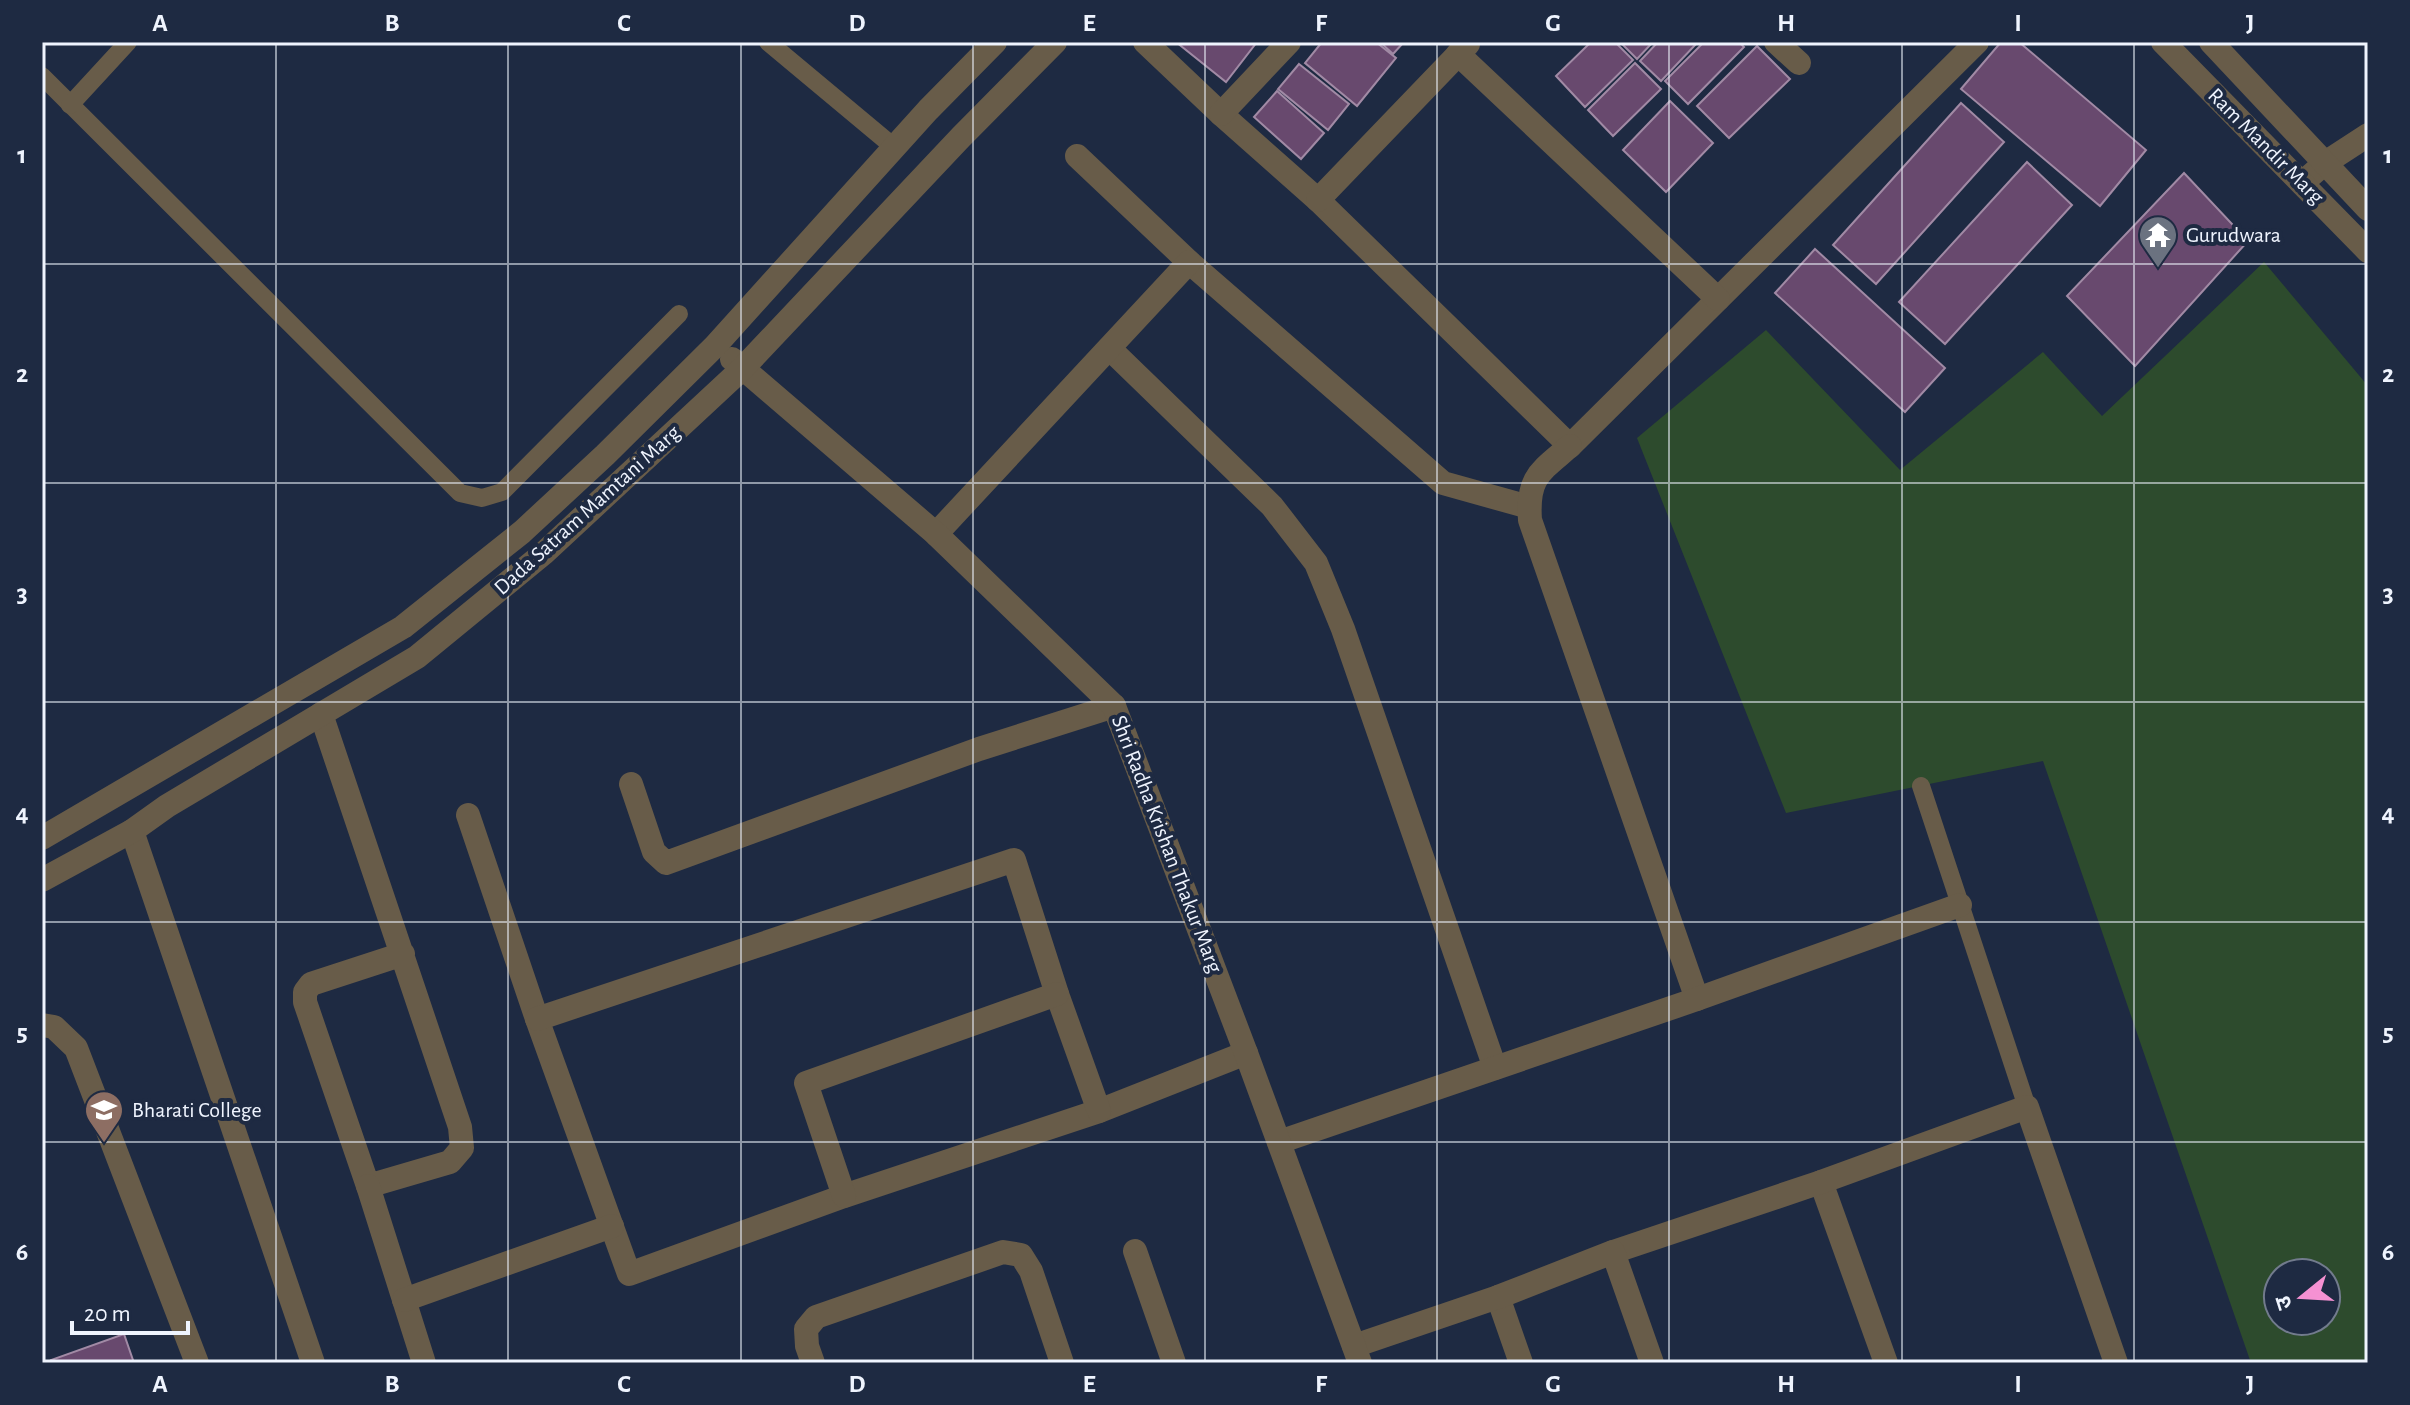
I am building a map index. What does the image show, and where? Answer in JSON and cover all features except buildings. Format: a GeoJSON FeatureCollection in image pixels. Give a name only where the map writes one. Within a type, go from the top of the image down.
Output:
{"type":"FeatureCollection","features":[{"type":"Feature","properties":{"kind":"street","name":"Dada Satram Mamtani Marg"},"geometry":{"type":"LineString","coordinates":[[42,838],[403,627],[522,532],[715,346],[928,110],[995,42]]}},
{"type":"Feature","properties":{"kind":"street","name":"Dada Satram Mamtani Marg"},"geometry":{"type":"LineString","coordinates":[[42,880],[132,831],[167,806],[417,657],[544,553],[743,368],[1055,42]]}},
{"type":"Feature","properties":{"kind":"street"},"geometry":{"type":"LineString","coordinates":[[1145,42],[1318,200],[1570,446]]}},
{"type":"Feature","properties":{"kind":"street"},"geometry":{"type":"LineString","coordinates":[[1221,114],[1289,42]]}},
{"type":"Feature","properties":{"kind":"street"},"geometry":{"type":"LineString","coordinates":[[1776,42],[1799,63]]}},
{"type":"Feature","properties":{"kind":"street"},"geometry":{"type":"LineString","coordinates":[[1697,999],[1530,520],[1528,497],[1536,476],[1570,446],[1977,42]]}},
{"type":"Feature","properties":{"kind":"street","name":"Ram Mandir Marg"},"geometry":{"type":"LineString","coordinates":[[2163,42],[2368,251]]}},
{"type":"Feature","properties":{"kind":"street","name":"Ram Mandir Marg"},"geometry":{"type":"LineString","coordinates":[[2211,42],[2368,209]]}},
{"type":"Feature","properties":{"kind":"street"},"geometry":{"type":"LineString","coordinates":[[1318,200],[1464,48],[1718,299]]}},
{"type":"Feature","properties":{"kind":"street"},"geometry":{"type":"LineString","coordinates":[[2302,183],[2325,163],[2368,135]]}},
{"type":"Feature","properties":{"kind":"street"},"geometry":{"type":"LineString","coordinates":[[1077,156],[1189,262],[1443,483],[1529,507]]}},
{"type":"Feature","properties":{"kind":"street"},"geometry":{"type":"LineString","coordinates":[[936,534],[1189,262]]}},
{"type":"Feature","properties":{"kind":"street","name":"Shri Radha Krishan Thakur Marg"},"geometry":{"type":"LineString","coordinates":[[715,346],[936,534],[1114,706],[1357,1355]]}},
{"type":"Feature","properties":{"kind":"street"},"geometry":{"type":"LineString","coordinates":[[1110,349],[1272,506],[1316,563],[1343,629],[1495,1068]]}},
{"type":"Feature","properties":{"kind":"street"},"geometry":{"type":"LineString","coordinates":[[631,784],[654,852],[666,863],[979,749],[1114,706]]}},
{"type":"Feature","properties":{"kind":"street"},"geometry":{"type":"LineString","coordinates":[[321,714],[460,1127],[462,1148],[450,1162],[368,1186]]}},
{"type":"Feature","properties":{"kind":"street"},"geometry":{"type":"LineString","coordinates":[[468,815],[537,1019],[629,1274],[844,1196],[1099,1111],[1246,1053]]}},
{"type":"Feature","properties":{"kind":"street"},"geometry":{"type":"LineString","coordinates":[[132,831],[313,1363]]}},
{"type":"Feature","properties":{"kind":"street"},"geometry":{"type":"LineString","coordinates":[[537,1019],[1014,860],[1099,1111]]}},
{"type":"Feature","properties":{"kind":"street"},"geometry":{"type":"LineString","coordinates":[[1279,1142],[1960,905]]}},
{"type":"Feature","properties":{"kind":"street"},"geometry":{"type":"LineString","coordinates":[[403,954],[311,984],[305,992],[305,1002],[424,1363]]}},
{"type":"Feature","properties":{"kind":"street"},"geometry":{"type":"LineString","coordinates":[[844,1196],[806,1083],[1057,994]]}},
{"type":"Feature","properties":{"kind":"street"},"geometry":{"type":"LineString","coordinates":[[42,1025],[54,1027],[76,1048],[197,1363]]}},
{"type":"Feature","properties":{"kind":"street"},"geometry":{"type":"LineString","coordinates":[[1357,1355],[1613,1252],[1821,1182],[2027,1107],[2116,1363]]}},
{"type":"Feature","properties":{"kind":"street"},"geometry":{"type":"LineString","coordinates":[[1821,1182],[1886,1363]]}},
{"type":"Feature","properties":{"kind":"street"},"geometry":{"type":"LineString","coordinates":[[404,1300],[612,1226]]}},
{"type":"Feature","properties":{"kind":"street"},"geometry":{"type":"LineString","coordinates":[[1135,1251],[1174,1363]]}},
{"type":"Feature","properties":{"kind":"street"},"geometry":{"type":"LineString","coordinates":[[813,1363],[807,1346],[806,1329],[816,1317],[1003,1252],[1021,1255],[1031,1271],[1062,1363]]}},
{"type":"Feature","properties":{"kind":"street"},"geometry":{"type":"LineString","coordinates":[[1613,1252],[1652,1363]]}},
{"type":"Feature","properties":{"kind":"street"},"geometry":{"type":"LineString","coordinates":[[1498,1297],[1521,1363]]}},
{"type":"Feature","properties":{"kind":"lane"},"geometry":{"type":"LineString","coordinates":[[70,105],[128,42]]}},
{"type":"Feature","properties":{"kind":"lane"},"geometry":{"type":"LineString","coordinates":[[768,42],[895,148]]}},
{"type":"Feature","properties":{"kind":"lane"},"geometry":{"type":"LineString","coordinates":[[42,76],[460,493],[482,498],[502,492],[679,314]]}},
{"type":"Feature","properties":{"kind":"lane"},"geometry":{"type":"LineString","coordinates":[[1921,786],[2027,1107]]}},
{"type":"Feature","properties":{"kind":"green space"},"geometry":{"type":"Polygon","coordinates":[[[2264,262],[2368,386],[2368,1363],[2251,1363],[2043,761],[1786,813],[1637,438],[1766,330],[1900,470],[2043,352],[2102,416],[2264,262]]]}},
{"type":"Feature","properties":{"kind":"place","name":"Gurudwara"},"geometry":{"type":"Point","coordinates":[2158,269]}},
{"type":"Feature","properties":{"kind":"place","name":"Bharati College"},"geometry":{"type":"Point","coordinates":[104,1144]}}]}
